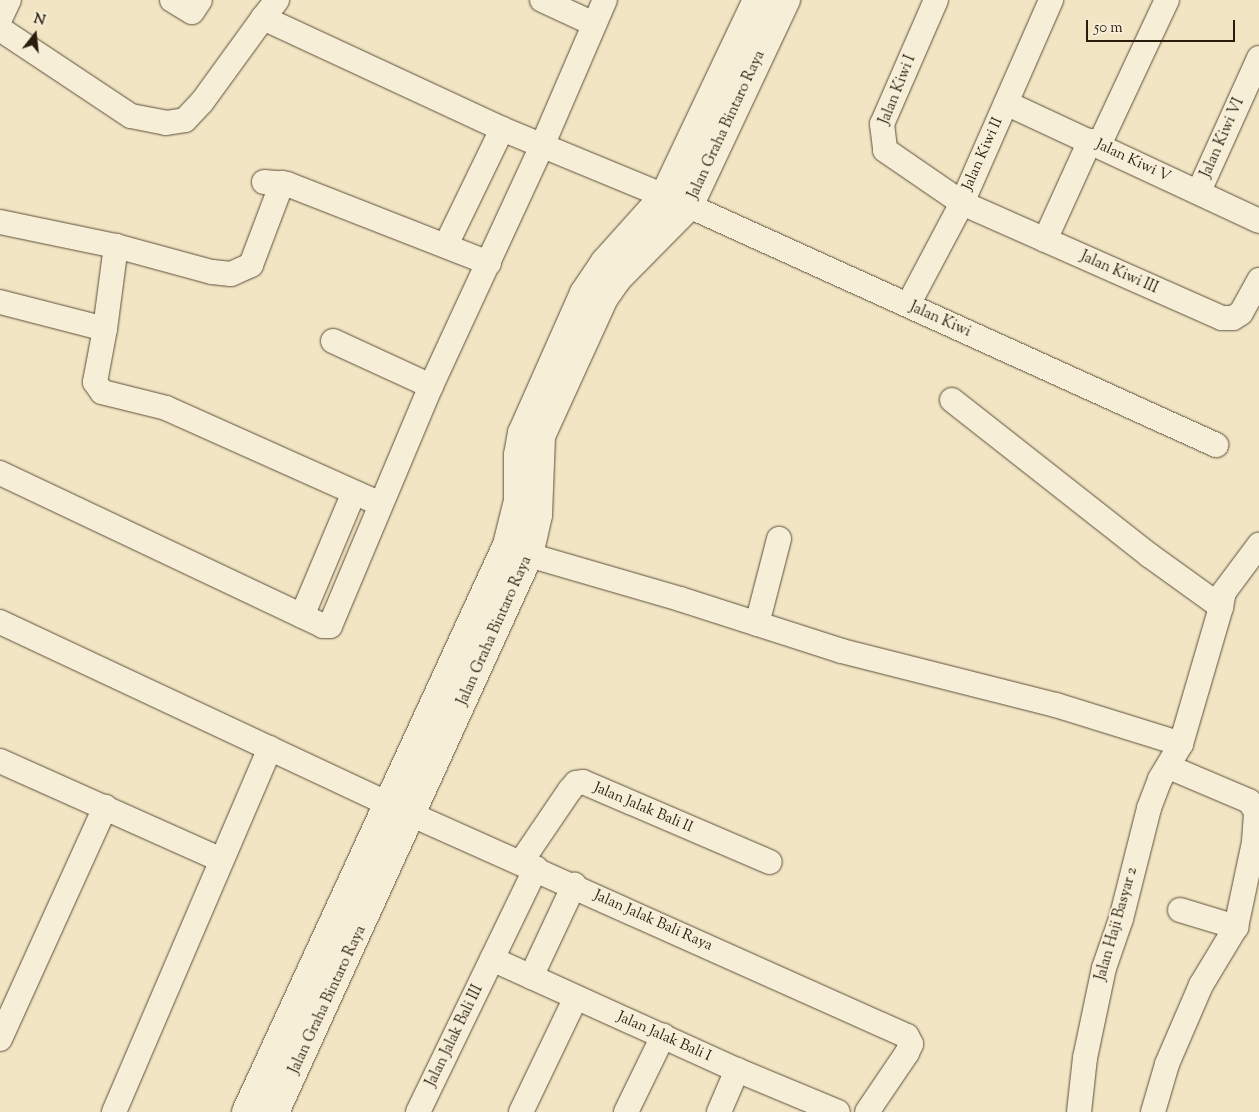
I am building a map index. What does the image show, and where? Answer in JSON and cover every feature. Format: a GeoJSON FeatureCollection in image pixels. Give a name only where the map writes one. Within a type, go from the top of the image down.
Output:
{"type":"FeatureCollection","features":[{"type":"Feature","properties":{"kind":"main road","name":"Jalan Graha Bintaro Raya"},"geometry":{"type":"LineString","coordinates":[[402,810],[507,545],[518,502],[518,455],[522,433],[584,293],[605,262],[664,196],[756,0]]}},
{"type":"Feature","properties":{"kind":"main road","name":"Jalan Graha Bintaro Raya"},"geometry":{"type":"LineString","coordinates":[[246,1112],[305,1018],[402,810],[529,555],[538,515],[541,436],[600,307],[618,278],[689,206],[786,0]]}},
{"type":"Feature","properties":{"kind":"main road","name":"Jalan Graha Bintaro Raya"},"geometry":{"type":"LineString","coordinates":[[275,1112],[305,1018]]}},
{"type":"Feature","properties":{"kind":"street"},"geometry":{"type":"LineString","coordinates":[[0,19],[10,0]]}},
{"type":"Feature","properties":{"kind":"street"},"geometry":{"type":"LineString","coordinates":[[172,0],[192,12],[200,0]]}},
{"type":"Feature","properties":{"kind":"street"},"geometry":{"type":"LineString","coordinates":[[542,0],[594,24]]}},
{"type":"Feature","properties":{"kind":"street"},"geometry":{"type":"LineString","coordinates":[[0,474],[323,626],[331,624],[431,386],[542,146],[605,0]]}},
{"type":"Feature","properties":{"kind":"street","name":"Jalan Kiwi I"},"geometry":{"type":"LineString","coordinates":[[936,0],[882,124],[885,150],[962,203]]}},
{"type":"Feature","properties":{"kind":"street","name":"Jalan Kiwi II"},"geometry":{"type":"LineString","coordinates":[[908,305],[962,203],[1051,0]]}},
{"type":"Feature","properties":{"kind":"street"},"geometry":{"type":"LineString","coordinates":[[1045,240],[1167,0]]}},
{"type":"Feature","properties":{"kind":"street"},"geometry":{"type":"LineString","coordinates":[[0,29],[131,116],[166,123],[185,120],[202,102],[270,9]]}},
{"type":"Feature","properties":{"kind":"street","name":"Jalan Kiwi"},"geometry":{"type":"LineString","coordinates":[[270,9],[502,129],[689,206],[1216,445]]}},
{"type":"Feature","properties":{"kind":"street","name":"Jalan Kiwi VI"},"geometry":{"type":"LineString","coordinates":[[1199,191],[1259,58]]}},
{"type":"Feature","properties":{"kind":"street","name":"Jalan Kiwi V"},"geometry":{"type":"LineString","coordinates":[[1006,102],[1259,220]]}},
{"type":"Feature","properties":{"kind":"street"},"geometry":{"type":"LineString","coordinates":[[446,246],[502,129]]}},
{"type":"Feature","properties":{"kind":"street"},"geometry":{"type":"LineString","coordinates":[[0,222],[116,246],[212,272],[231,274],[251,265],[273,183],[489,263]]}},
{"type":"Feature","properties":{"kind":"street","name":"Jalan Kiwi III"},"geometry":{"type":"LineString","coordinates":[[962,203],[1222,318],[1233,318],[1241,313],[1259,280]]}},
{"type":"Feature","properties":{"kind":"street"},"geometry":{"type":"LineString","coordinates":[[116,246],[105,329],[95,382],[99,391],[166,408],[381,504]]}},
{"type":"Feature","properties":{"kind":"street"},"geometry":{"type":"LineString","coordinates":[[0,302],[105,329]]}},
{"type":"Feature","properties":{"kind":"street"},"geometry":{"type":"LineString","coordinates":[[333,342],[431,386]]}},
{"type":"Feature","properties":{"kind":"street"},"geometry":{"type":"LineString","coordinates":[[952,400],[1149,555],[1222,607]]}},
{"type":"Feature","properties":{"kind":"street"},"geometry":{"type":"LineString","coordinates":[[302,616],[354,492]]}},
{"type":"Feature","properties":{"kind":"street"},"geometry":{"type":"LineString","coordinates":[[757,624],[779,539]]}},
{"type":"Feature","properties":{"kind":"street","name":"Jalan Haji Basyar 2"},"geometry":{"type":"LineString","coordinates":[[1079,1112],[1085,1058],[1104,968],[1122,919],[1149,808],[1160,779],[1169,767],[1181,744],[1222,607],[1224,592],[1259,545]]}},
{"type":"Feature","properties":{"kind":"street"},"geometry":{"type":"LineString","coordinates":[[529,555],[842,651],[1056,705],[1181,744]]}},
{"type":"Feature","properties":{"kind":"street","name":"Jalan Jalak Bali Raya"},"geometry":{"type":"LineString","coordinates":[[0,622],[402,810],[574,885],[907,1036],[911,1044],[867,1112]]}},
{"type":"Feature","properties":{"kind":"street"},"geometry":{"type":"LineString","coordinates":[[114,1112],[270,748]]}},
{"type":"Feature","properties":{"kind":"street"},"geometry":{"type":"LineString","coordinates":[[0,761],[221,860]]}},
{"type":"Feature","properties":{"kind":"street"},"geometry":{"type":"LineString","coordinates":[[1153,1112],[1167,1064],[1202,985],[1236,927],[1254,842],[1256,810],[1250,801],[1169,767]]}},
{"type":"Feature","properties":{"kind":"street","name":"Jalan Jalak Bali II"},"geometry":{"type":"LineString","coordinates":[[529,865],[570,790],[576,783],[583,782],[770,862]]}},
{"type":"Feature","properties":{"kind":"street"},"geometry":{"type":"LineString","coordinates":[[0,1039],[105,807]]}},
{"type":"Feature","properties":{"kind":"street","name":"Jalan Jalak Bali III"},"geometry":{"type":"LineString","coordinates":[[418,1112],[492,959],[529,865]]}},
{"type":"Feature","properties":{"kind":"street"},"geometry":{"type":"LineString","coordinates":[[531,977],[574,885]]}},
{"type":"Feature","properties":{"kind":"street"},"geometry":{"type":"LineString","coordinates":[[1180,910],[1236,927]]}},
{"type":"Feature","properties":{"kind":"street","name":"Jalan Jalak Bali I"},"geometry":{"type":"LineString","coordinates":[[492,959],[737,1070],[838,1112]]}},
{"type":"Feature","properties":{"kind":"street"},"geometry":{"type":"LineString","coordinates":[[521,1112],[576,997]]}},
{"type":"Feature","properties":{"kind":"street"},"geometry":{"type":"LineString","coordinates":[[626,1112],[663,1036]]}},
{"type":"Feature","properties":{"kind":"street"},"geometry":{"type":"LineString","coordinates":[[719,1112],[737,1070]]}}]}
